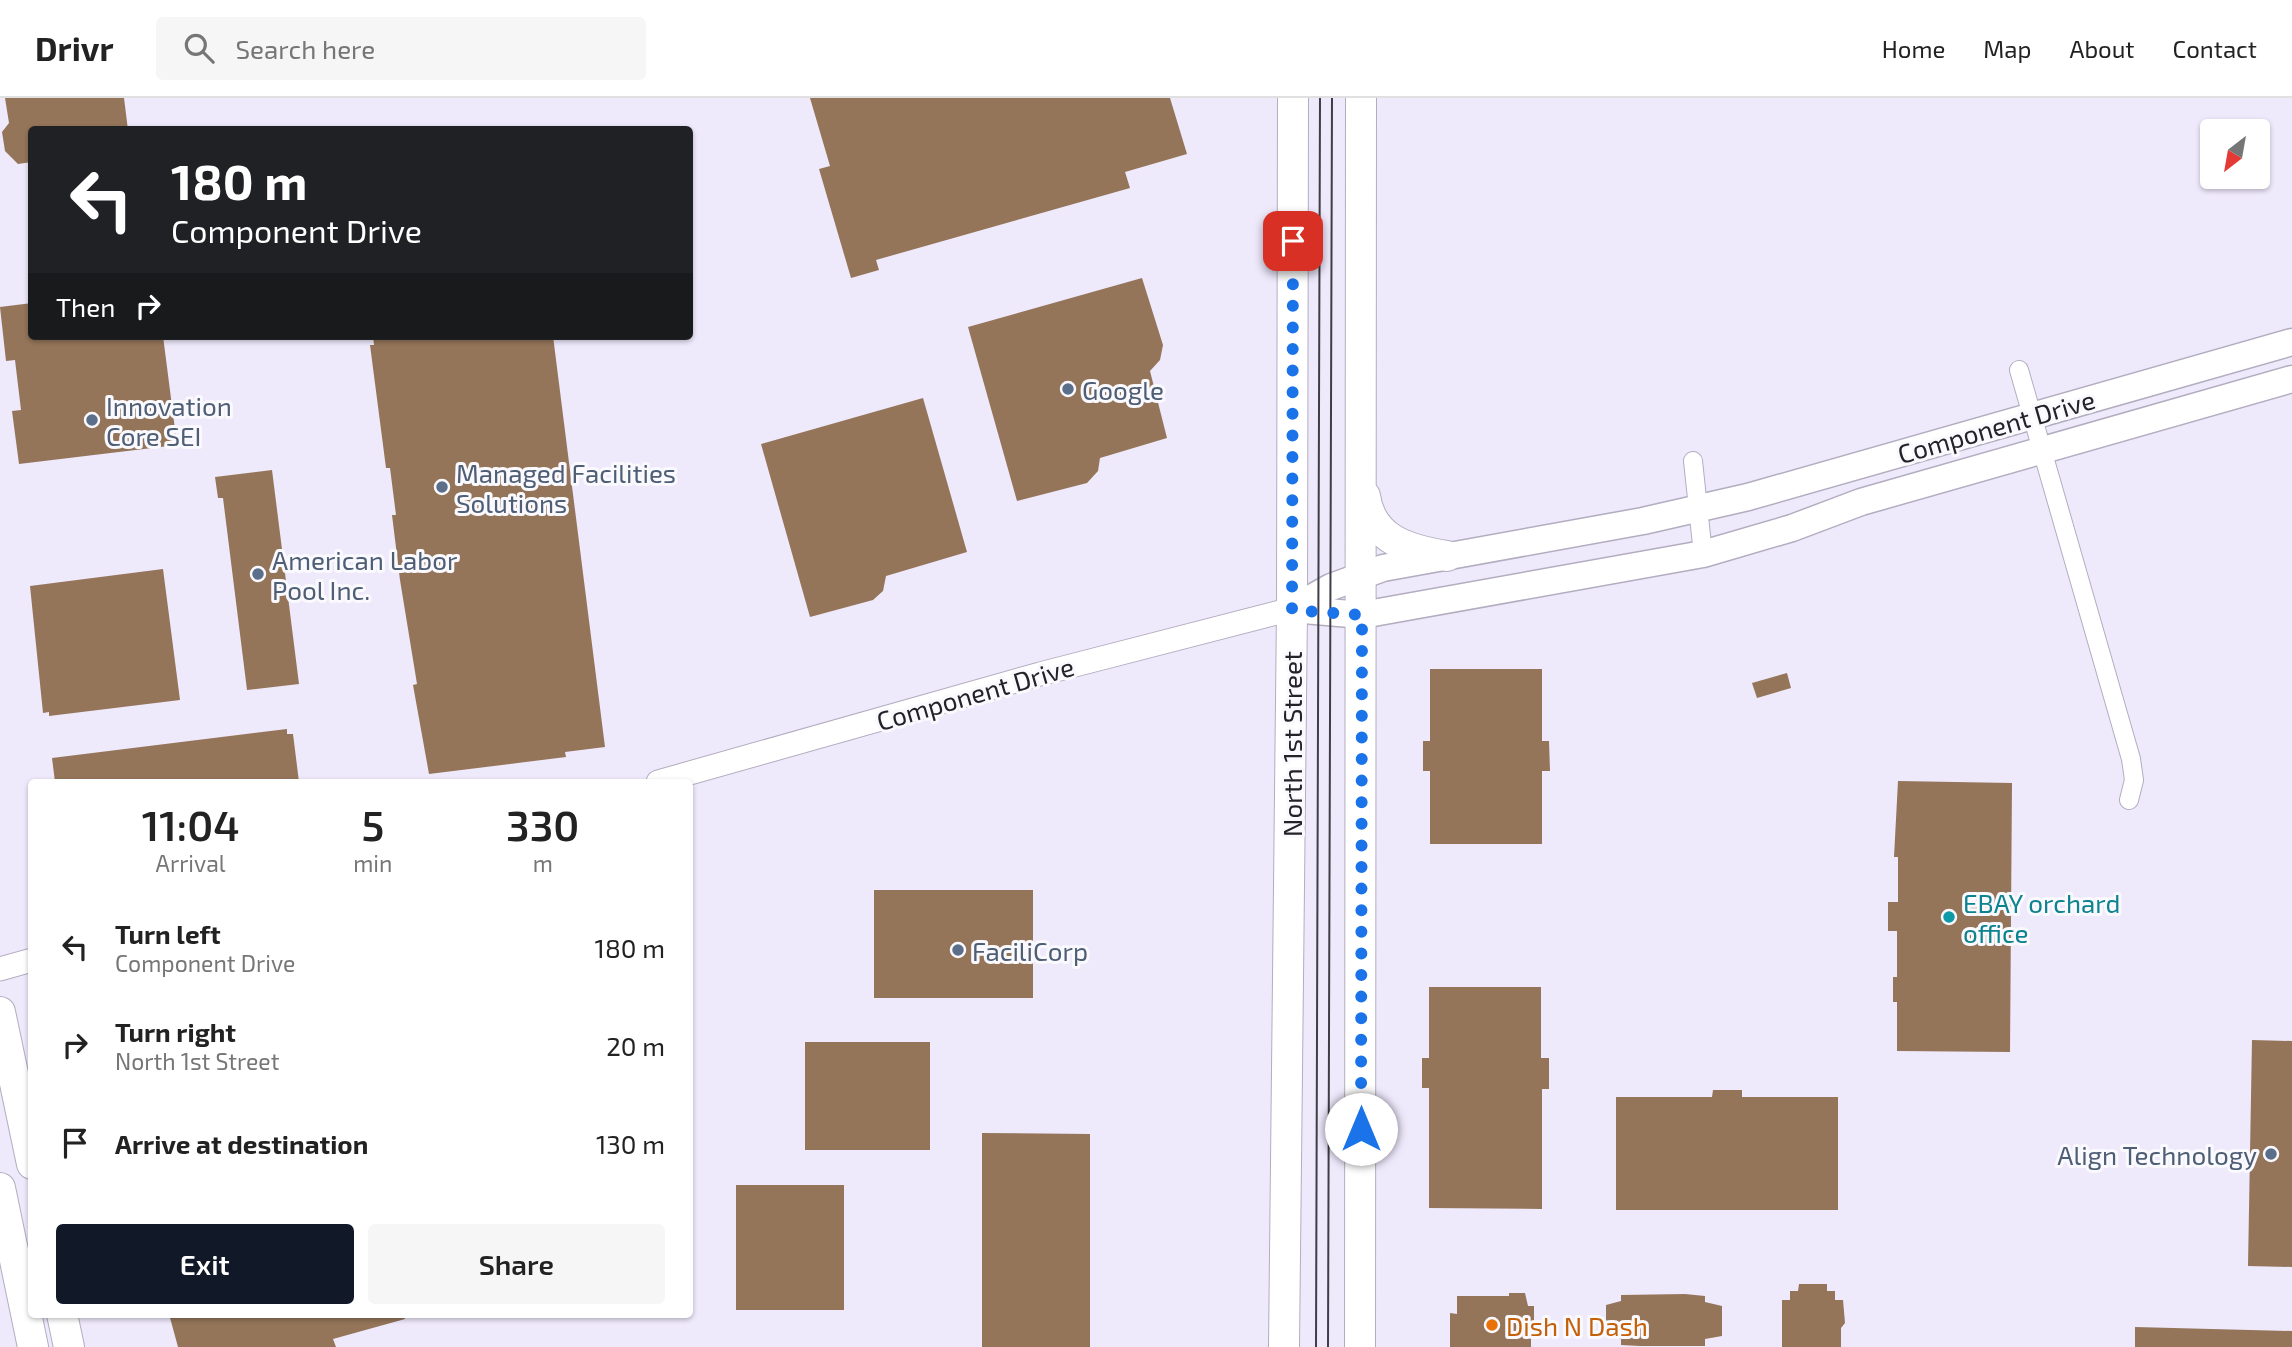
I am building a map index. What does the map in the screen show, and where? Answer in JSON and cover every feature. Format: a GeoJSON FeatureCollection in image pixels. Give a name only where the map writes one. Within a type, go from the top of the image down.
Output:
{"type":"FeatureCollection","features":[{"type":"Feature","properties":{"kind":"main road","name":"North 1st Street"},"geometry":{"type":"LineString","coordinates":[[1284,1347],[1292,610],[1293,98]]}},
{"type":"Feature","properties":{"kind":"main road"},"geometry":{"type":"LineString","coordinates":[[1360,1347],[1361,98]]}},
{"type":"Feature","properties":{"kind":"main road","name":"Component Drive"},"geometry":{"type":"LineString","coordinates":[[1292,610],[1361,575],[1699,508],[2292,342]]}},
{"type":"Feature","properties":{"kind":"main road","name":"Component Drive"},"geometry":{"type":"LineString","coordinates":[[1292,610],[1362,615],[1703,554],[1792,528],[1861,502],[2292,379]]}},
{"type":"Feature","properties":{"kind":"main road"},"geometry":{"type":"LineString","coordinates":[[1361,467],[1367,514],[1378,528],[1413,551],[1447,556]]}},
{"type":"Feature","properties":{"kind":"main road"},"geometry":{"type":"LineString","coordinates":[[0,1012],[28,1145]]}},
{"type":"Feature","properties":{"kind":"main road"},"geometry":{"type":"LineString","coordinates":[[0,1188],[33,1347]]}},
{"type":"Feature","properties":{"kind":"main road"},"geometry":{"type":"LineString","coordinates":[[63,1318],[69,1347]]}},
{"type":"Feature","properties":{"kind":"street"},"geometry":{"type":"LineString","coordinates":[[2020,370],[2131,759],[2134,780],[2129,800]]}},
{"type":"Feature","properties":{"kind":"street"},"geometry":{"type":"LineString","coordinates":[[1693,461],[1703,554]]}},
{"type":"Feature","properties":{"kind":"street","name":"Component Drive"},"geometry":{"type":"LineString","coordinates":[[669,779],[1070,665],[1292,610]]}},
{"type":"Feature","properties":{"kind":"street"},"geometry":{"type":"LineString","coordinates":[[0,969],[28,961]]}},
{"type":"Feature","properties":{"kind":"building"},"geometry":{"type":"Polygon","coordinates":[[[5,98],[124,98],[128,126],[28,126],[28,163],[18,164],[5,151],[2,132],[9,123],[5,98]]]}},
{"type":"Feature","properties":{"kind":"building"},"geometry":{"type":"Polygon","coordinates":[[[810,98],[1170,98],[1187,154],[1125,172],[1130,188],[876,260],[879,270],[851,278],[819,169],[830,166],[810,98]]]}},
{"type":"Feature","properties":{"kind":"building"},"geometry":{"type":"Polygon","coordinates":[[[1142,278],[1163,345],[1160,360],[1150,371],[1167,438],[1100,458],[1098,471],[1087,483],[1017,501],[968,327],[1142,278]]]}},
{"type":"Feature","properties":{"kind":"building"},"geometry":{"type":"Polygon","coordinates":[[[28,304],[28,340],[164,340],[177,445],[19,464],[12,411],[21,410],[15,360],[6,361],[0,307],[28,304]]]}},
{"type":"Feature","properties":{"kind":"building"},"geometry":{"type":"Polygon","coordinates":[[[373,340],[554,340],[605,747],[565,752],[566,757],[429,774],[413,685],[417,684],[400,580],[392,515],[396,515],[390,468],[386,468],[370,345],[374,345],[373,340]]]}},
{"type":"Feature","properties":{"kind":"building"},"geometry":{"type":"Polygon","coordinates":[[[923,398],[967,552],[886,576],[883,591],[873,600],[810,617],[761,444],[923,398]]]}},
{"type":"Feature","properties":{"kind":"building"},"geometry":{"type":"Polygon","coordinates":[[[272,470],[299,684],[247,690],[223,498],[218,498],[215,477],[272,470]]]}},
{"type":"Feature","properties":{"kind":"building"},"geometry":{"type":"Polygon","coordinates":[[[163,569],[180,700],[49,716],[49,712],[43,713],[30,586],[163,569]]]}},
{"type":"Feature","properties":{"kind":"building"},"geometry":{"type":"Polygon","coordinates":[[[1430,669],[1542,669],[1542,741],[1549,741],[1550,771],[1542,771],[1542,844],[1430,844],[1430,771],[1423,771],[1423,741],[1430,741],[1430,669]]]}},
{"type":"Feature","properties":{"kind":"building"},"geometry":{"type":"Polygon","coordinates":[[[1787,673],[1791,688],[1757,698],[1752,683],[1787,673]]]}},
{"type":"Feature","properties":{"kind":"building"},"geometry":{"type":"Polygon","coordinates":[[[287,729],[287,734],[293,734],[299,779],[55,779],[52,758],[287,729]]]}},
{"type":"Feature","properties":{"kind":"building","name":"EBAY orchard office"},"geometry":{"type":"Polygon","coordinates":[[[1898,781],[2012,783],[2010,1052],[1897,1051],[1897,1002],[1893,1002],[1893,977],[1897,977],[1897,931],[1888,931],[1888,902],[1898,902],[1898,857],[1894,857],[1898,781]]]}},
{"type":"Feature","properties":{"kind":"building"},"geometry":{"type":"Polygon","coordinates":[[[874,890],[1033,890],[1033,998],[874,998],[874,890]]]}},
{"type":"Feature","properties":{"kind":"building"},"geometry":{"type":"Polygon","coordinates":[[[1429,987],[1541,987],[1541,1058],[1549,1058],[1549,1089],[1542,1089],[1542,1209],[1429,1208],[1429,1088],[1422,1088],[1422,1058],[1429,1058],[1429,987]]]}},
{"type":"Feature","properties":{"kind":"building","name":"Align Technology"},"geometry":{"type":"Polygon","coordinates":[[[2252,1040],[2292,1041],[2292,1267],[2248,1266],[2252,1040]]]}},
{"type":"Feature","properties":{"kind":"building"},"geometry":{"type":"Polygon","coordinates":[[[805,1042],[930,1042],[930,1150],[805,1150],[805,1042]]]}},
{"type":"Feature","properties":{"kind":"building"},"geometry":{"type":"Polygon","coordinates":[[[1713,1090],[1742,1090],[1742,1097],[1838,1097],[1838,1210],[1616,1210],[1616,1097],[1712,1097],[1713,1090]]]}},
{"type":"Feature","properties":{"kind":"building"},"geometry":{"type":"Polygon","coordinates":[[[982,1133],[1090,1134],[1090,1347],[982,1347],[982,1133]]]}},
{"type":"Feature","properties":{"kind":"building"},"geometry":{"type":"Polygon","coordinates":[[[736,1185],[844,1185],[844,1310],[736,1310],[736,1185]]]}},
{"type":"Feature","properties":{"kind":"building"},"geometry":{"type":"Polygon","coordinates":[[[1799,1284],[1827,1284],[1827,1291],[1835,1291],[1835,1300],[1843,1300],[1845,1323],[1841,1328],[1841,1347],[1782,1347],[1782,1300],[1790,1300],[1790,1291],[1798,1291],[1799,1284]]]}},
{"type":"Feature","properties":{"kind":"building","name":"Dish N Dash"},"geometry":{"type":"Polygon","coordinates":[[[1509,1293],[1525,1293],[1528,1306],[1534,1306],[1534,1336],[1531,1336],[1531,1347],[1450,1347],[1450,1313],[1457,1314],[1457,1296],[1509,1296],[1509,1293]]]}},
{"type":"Feature","properties":{"kind":"building"},"geometry":{"type":"Polygon","coordinates":[[[1621,1295],[1705,1296],[1705,1302],[1722,1306],[1722,1336],[1705,1339],[1705,1346],[1640,1346],[1621,1345],[1621,1339],[1606,1335],[1606,1305],[1621,1301],[1621,1295]]]}},
{"type":"Feature","properties":{"kind":"building"},"geometry":{"type":"Polygon","coordinates":[[[170,1318],[405,1319],[333,1339],[336,1347],[178,1347],[170,1318]]]}},
{"type":"Feature","properties":{"kind":"building"},"geometry":{"type":"Polygon","coordinates":[[[2135,1327],[2292,1331],[2292,1347],[2135,1347],[2135,1327]]]}},
{"type":"Feature","properties":{"kind":"tram line"},"geometry":{"type":"LineString","coordinates":[[1316,1347],[1320,98]]}},
{"type":"Feature","properties":{"kind":"tram line"},"geometry":{"type":"LineString","coordinates":[[1328,1347],[1332,98]]}},
{"type":"Feature","properties":{"kind":"place","name":"Google"},"geometry":{"type":"Point","coordinates":[1068,389]}},
{"type":"Feature","properties":{"kind":"place","name":"Innovation Core SEI"},"geometry":{"type":"Point","coordinates":[92,420]}},
{"type":"Feature","properties":{"kind":"place","name":"Managed Facilities Solutions"},"geometry":{"type":"Point","coordinates":[442,487]}},
{"type":"Feature","properties":{"kind":"place","name":"American Labor Pool Inc."},"geometry":{"type":"Point","coordinates":[258,574]}},
{"type":"Feature","properties":{"kind":"place","name":"EBAY orchard office"},"geometry":{"type":"Point","coordinates":[1949,917]}},
{"type":"Feature","properties":{"kind":"place","name":"FaciliCorp"},"geometry":{"type":"Point","coordinates":[958,950]}},
{"type":"Feature","properties":{"kind":"place","name":"Align Technology"},"geometry":{"type":"Point","coordinates":[2271,1154]}},
{"type":"Feature","properties":{"kind":"place","name":"Dish N Dash"},"geometry":{"type":"Point","coordinates":[1492,1325]}},
{"type":"Feature","properties":{"kind":"route"},"geometry":{"type":"LineString","coordinates":[[1293,241],[1292,610],[1362,615],[1361,1129]]}}]}
